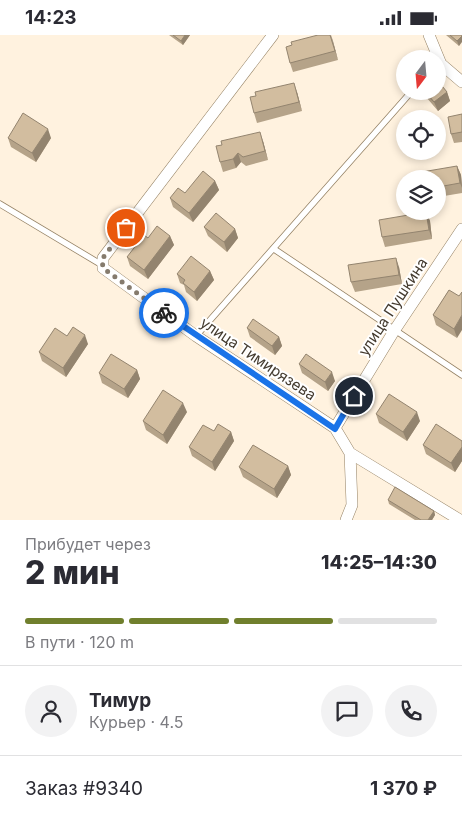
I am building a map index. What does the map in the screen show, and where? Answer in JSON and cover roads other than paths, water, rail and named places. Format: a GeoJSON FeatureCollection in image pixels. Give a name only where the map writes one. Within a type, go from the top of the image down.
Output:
{"type":"FeatureCollection","features":[{"type":"Feature","properties":{"kind":"street"},"geometry":{"type":"LineString","coordinates":[[102,265],[103,258],[273,35]]}},
{"type":"Feature","properties":{"kind":"street"},"geometry":{"type":"LineString","coordinates":[[429,35],[434,50]]}},
{"type":"Feature","properties":{"kind":"street"},"geometry":{"type":"LineString","coordinates":[[446,70],[462,82]]}},
{"type":"Feature","properties":{"kind":"street","name":"улица Пушкина"},"geometry":{"type":"LineString","coordinates":[[335,429],[394,331],[462,229]]}},
{"type":"Feature","properties":{"kind":"street","name":"улица Тимирязева"},"geometry":{"type":"LineString","coordinates":[[102,265],[104,269],[196,336],[335,429],[350,453],[459,520]]}},
{"type":"Feature","properties":{"kind":"street"},"geometry":{"type":"LineString","coordinates":[[346,520],[352,505],[350,453]]}},
{"type":"Feature","properties":{"kind":"street"},"geometry":{"type":"LineString","coordinates":[[459,520],[462,515]]}},
{"type":"Feature","properties":{"kind":"lane"},"geometry":{"type":"LineString","coordinates":[[196,336],[404,100]]}},
{"type":"Feature","properties":{"kind":"lane"},"geometry":{"type":"LineString","coordinates":[[0,204],[102,265]]}},
{"type":"Feature","properties":{"kind":"lane"},"geometry":{"type":"LineString","coordinates":[[274,249],[462,375]]}}]}
